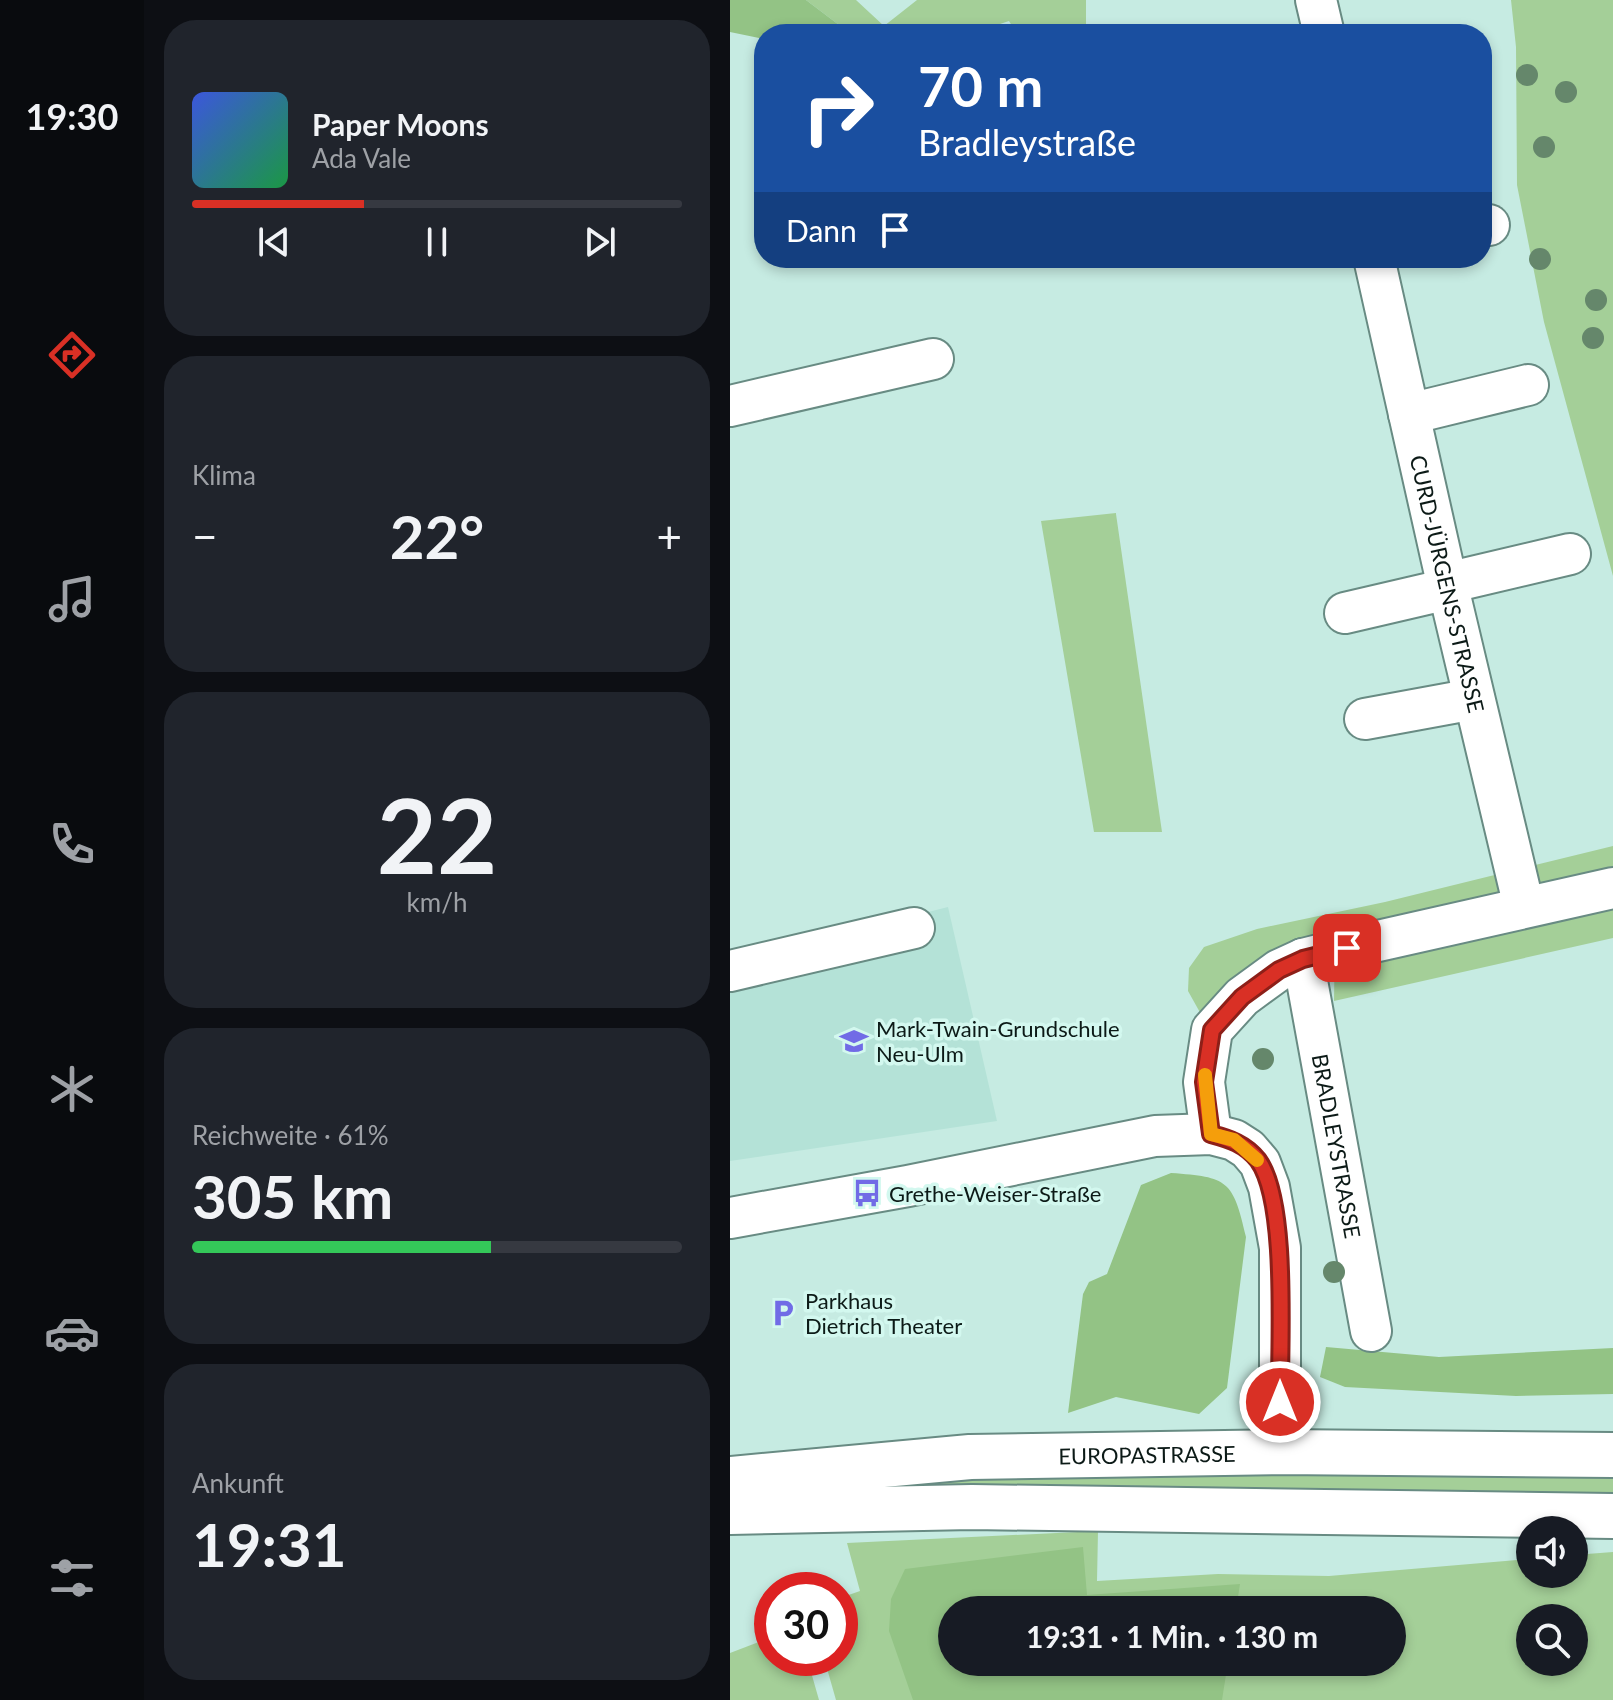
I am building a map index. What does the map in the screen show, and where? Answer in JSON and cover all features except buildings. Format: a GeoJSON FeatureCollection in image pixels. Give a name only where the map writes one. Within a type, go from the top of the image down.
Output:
{"type":"FeatureCollection","features":[{"type":"Feature","properties":{"kind":"main road","name":"EUROPASTRASSE"},"geometry":{"type":"LineString","coordinates":[[730,1479],[970,1457],[1280,1452],[1613,1455]]}},
{"type":"Feature","properties":{"kind":"main road"},"geometry":{"type":"LineString","coordinates":[[730,1460],[773,1457],[970,1457]]}},
{"type":"Feature","properties":{"kind":"main road"},"geometry":{"type":"LineString","coordinates":[[730,1512],[972,1507],[1613,1516]]}},
{"type":"Feature","properties":{"kind":"main road"},"geometry":{"type":"LineString","coordinates":[[730,1536],[972,1507]]}},
{"type":"Feature","properties":{"kind":"street"},"geometry":{"type":"LineString","coordinates":[[1316,0],[1322,24]]}},
{"type":"Feature","properties":{"kind":"street","name":"CURD-JÜRGENS-STRASSE"},"geometry":{"type":"LineString","coordinates":[[1376,268],[1447,586],[1524,907]]}},
{"type":"Feature","properties":{"kind":"street"},"geometry":{"type":"LineString","coordinates":[[730,406],[933,359]]}},
{"type":"Feature","properties":{"kind":"street"},"geometry":{"type":"LineString","coordinates":[[1409,414],[1528,385]]}},
{"type":"Feature","properties":{"kind":"street"},"geometry":{"type":"LineString","coordinates":[[1345,613],[1570,554]]}},
{"type":"Feature","properties":{"kind":"street"},"geometry":{"type":"LineString","coordinates":[[1365,719],[1474,699]]}},
{"type":"Feature","properties":{"kind":"street"},"geometry":{"type":"LineString","coordinates":[[1211,1134],[1204,1082],[1212,1030],[1260,982],[1303,959],[1613,888]]}},
{"type":"Feature","properties":{"kind":"street"},"geometry":{"type":"LineString","coordinates":[[730,971],[914,928]]}},
{"type":"Feature","properties":{"kind":"street","name":"BRADLEYSTRASSE"},"geometry":{"type":"LineString","coordinates":[[1303,959],[1371,1331]]}},
{"type":"Feature","properties":{"kind":"street"},"geometry":{"type":"LineString","coordinates":[[730,1218],[1155,1136],[1211,1134],[1234,1140],[1248,1149],[1260,1163],[1269,1187],[1280,1248],[1280,1452]]}},
{"type":"Feature","properties":{"kind":"shaded area","name":"Mark-Twain-Grundschule Neu-Ulm"},"geometry":{"type":"Polygon","coordinates":[[[948,907],[997,1121],[730,1161],[730,962],[948,907]]]}},
{"type":"Feature","properties":{"kind":"green space"},"geometry":{"type":"Polygon","coordinates":[[[730,0],[806,0],[838,24],[754,24],[754,37],[730,32],[730,0]]]}},
{"type":"Feature","properties":{"kind":"green space"},"geometry":{"type":"Polygon","coordinates":[[[806,0],[856,0],[882,24],[838,24],[806,0]]]}},
{"type":"Feature","properties":{"kind":"green space"},"geometry":{"type":"Polygon","coordinates":[[[917,0],[1086,0],[1086,24],[1011,24],[1009,21],[1000,24],[887,24],[917,0]]]}},
{"type":"Feature","properties":{"kind":"green space"},"geometry":{"type":"Polygon","coordinates":[[[1511,0],[1613,0],[1613,576],[1544,322],[1517,185],[1516,47],[1511,0]]]}},
{"type":"Feature","properties":{"kind":"green space"},"geometry":{"type":"Polygon","coordinates":[[[1116,513],[1162,832],[1094,832],[1041,521],[1116,513]]]}},
{"type":"Feature","properties":{"kind":"green space"},"geometry":{"type":"Polygon","coordinates":[[[1613,846],[1613,938],[1334,1001],[1335,937],[1292,944],[1266,954],[1245,970],[1227,990],[1207,1025],[1188,991],[1189,968],[1204,947],[1257,929],[1385,902],[1613,846]]]}},
{"type":"Feature","properties":{"kind":"green space"},"geometry":{"type":"Polygon","coordinates":[[[1171,1173],[1205,1177],[1225,1185],[1237,1204],[1246,1237],[1227,1388],[1199,1414],[1116,1397],[1068,1413],[1083,1294],[1089,1282],[1107,1274],[1141,1185],[1171,1173]]]}},
{"type":"Feature","properties":{"kind":"green space"},"geometry":{"type":"Polygon","coordinates":[[[1326,1347],[1439,1357],[1613,1348],[1613,1394],[1516,1396],[1345,1387],[1320,1377],[1326,1347]]]}},
{"type":"Feature","properties":{"kind":"green space"},"geometry":{"type":"Polygon","coordinates":[[[1092,1470],[1613,1473],[1613,1497],[1096,1485],[928,1488],[928,1476],[1092,1470]]]}},
{"type":"Feature","properties":{"kind":"green space"},"geometry":{"type":"Polygon","coordinates":[[[1098,1531],[1097,1581],[1218,1574],[1329,1576],[1516,1560],[1516,1588],[1588,1588],[1588,1554],[1613,1552],[1613,1700],[836,1700],[829,1676],[858,1676],[860,1591],[858,1572],[855,1572],[847,1543],[1098,1531]]]}},
{"type":"Feature","properties":{"kind":"green space"},"geometry":{"type":"Polygon","coordinates":[[[1083,1547],[1087,1595],[1240,1584],[1238,1596],[938,1596],[938,1676],[1226,1676],[1222,1700],[913,1700],[889,1631],[891,1599],[905,1569],[1083,1547]]]}},
{"type":"Feature","properties":{"kind":"green space"},"geometry":{"type":"Polygon","coordinates":[[[754,1644],[754,1676],[812,1676],[819,1700],[730,1700],[730,1653],[754,1644]]]}},
{"type":"Feature","properties":{"kind":"slow traffic"},"geometry":{"type":"LineString","coordinates":[[1205,1075],[1211,1134],[1234,1140],[1257,1160]]}},
{"type":"Feature","properties":{"kind":"place","name":"Mark-Twain-Grundschule Neu-Ulm"},"geometry":{"type":"Point","coordinates":[854,1041]}},
{"type":"Feature","properties":{"kind":"place","name":"Grethe-Weiser-Straße"},"geometry":{"type":"Point","coordinates":[867,1193]}},
{"type":"Feature","properties":{"kind":"place","name":"Parkhaus Dietrich Theater"},"geometry":{"type":"Point","coordinates":[783,1313]}},
{"type":"Feature","properties":{"kind":"route"},"geometry":{"type":"LineString","coordinates":[[1280,1402],[1280,1248],[1269,1187],[1260,1163],[1248,1149],[1234,1140],[1211,1134],[1204,1082],[1212,1030],[1242,997],[1279,970],[1303,959],[1347,948]]}}]}
